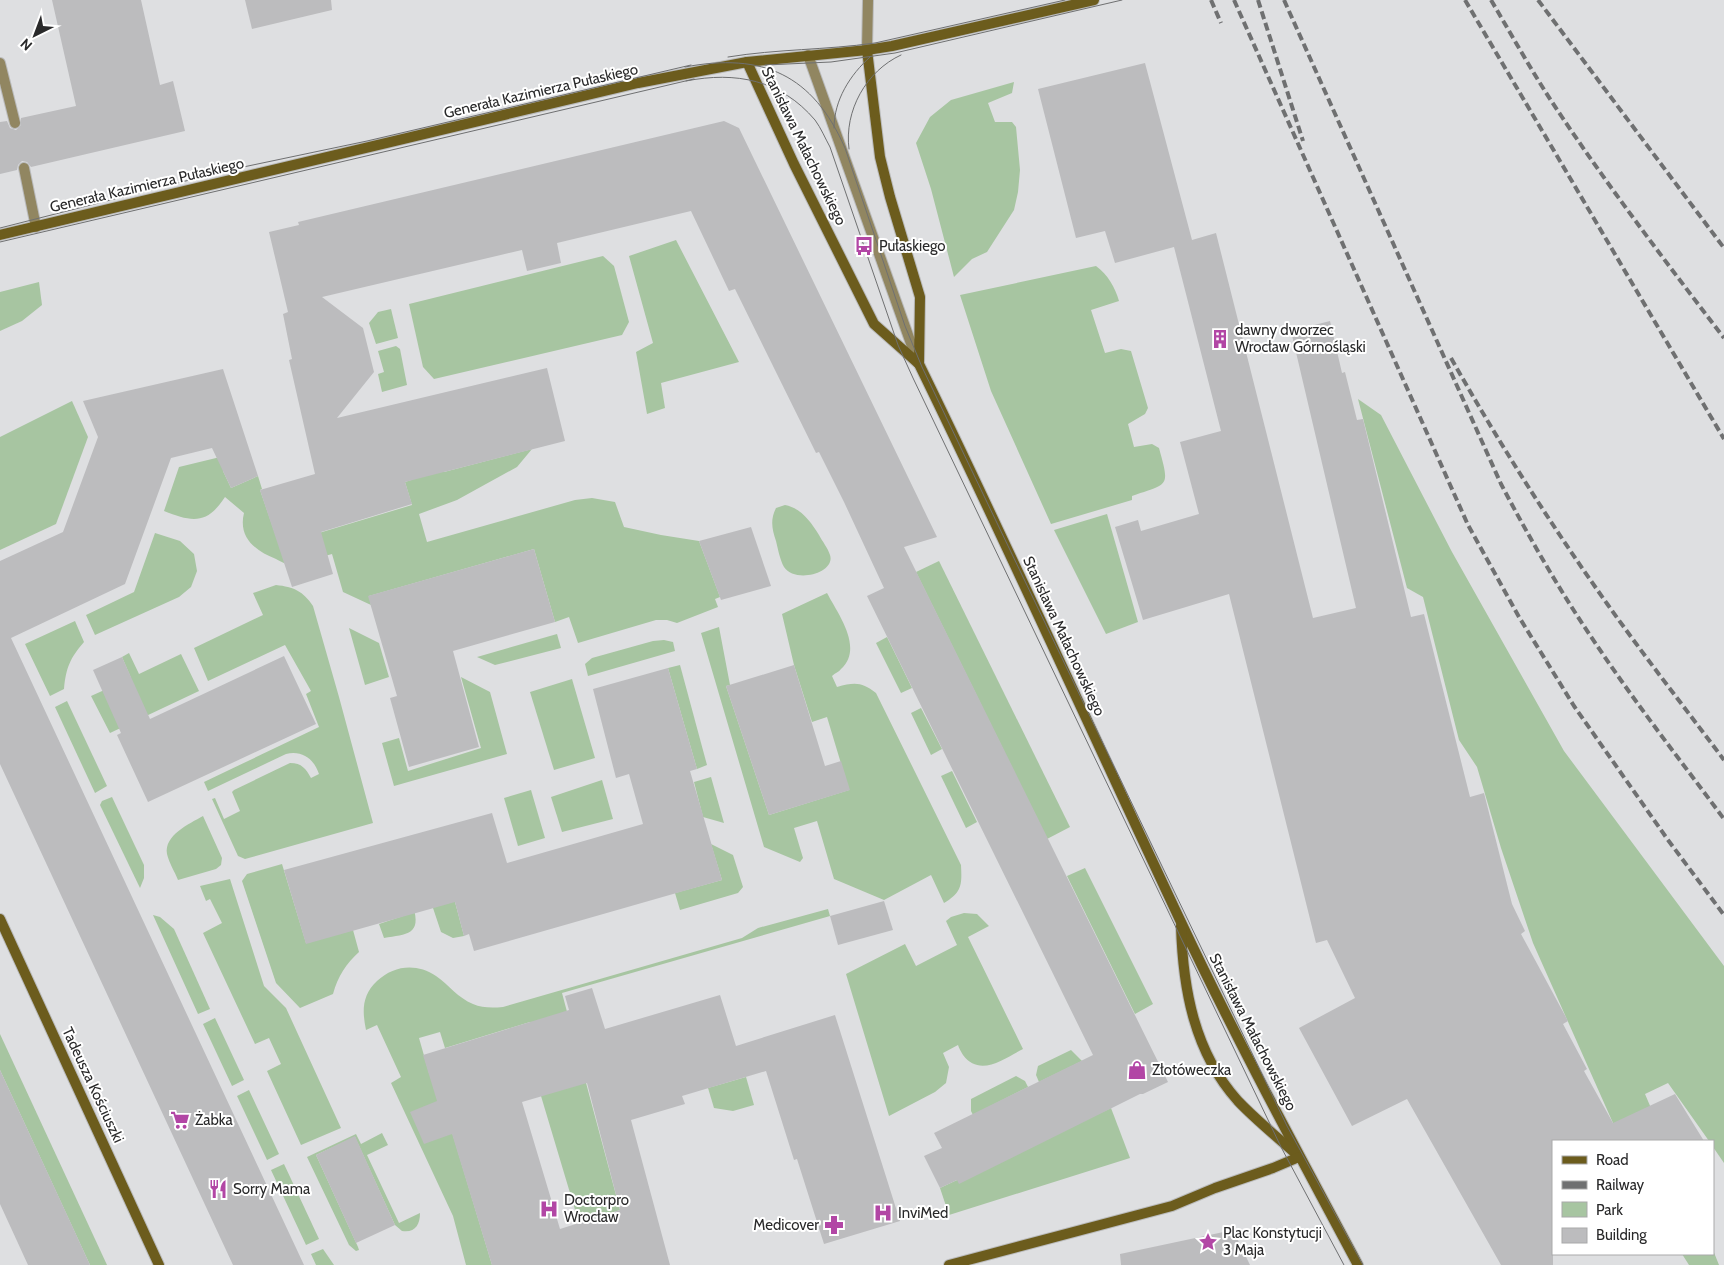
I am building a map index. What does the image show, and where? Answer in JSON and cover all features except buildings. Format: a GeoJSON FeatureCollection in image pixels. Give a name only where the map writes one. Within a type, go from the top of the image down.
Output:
{"type":"FeatureCollection","features":[{"type":"Feature","properties":{"kind":"street"},"geometry":{"type":"LineString","coordinates":[[867,50],[868,0]]}},
{"type":"Feature","properties":{"kind":"street","name":"Generała Kazimierza Pułaskiego"},"geometry":{"type":"LineString","coordinates":[[0,235],[638,83],[746,62],[867,50],[952,33],[1094,0]]}},
{"type":"Feature","properties":{"kind":"street","name":"Stanisława Małachowskiego"},"geometry":{"type":"LineString","coordinates":[[867,50],[880,157],[920,297],[919,364]]}},
{"type":"Feature","properties":{"kind":"street"},"geometry":{"type":"LineString","coordinates":[[808,55],[919,364]]}},
{"type":"Feature","properties":{"kind":"street","name":"Stanisława Małachowskiego"},"geometry":{"type":"LineString","coordinates":[[746,62],[794,164],[874,324],[919,364],[1180,921],[1299,1157],[1358,1265]]}},
{"type":"Feature","properties":{"kind":"street"},"geometry":{"type":"LineString","coordinates":[[0,63],[15,123]]}},
{"type":"Feature","properties":{"kind":"street"},"geometry":{"type":"LineString","coordinates":[[24,168],[36,226]]}},
{"type":"Feature","properties":{"kind":"street","name":"Tadeusza Kościuszki"},"geometry":{"type":"LineString","coordinates":[[0,918],[159,1265]]}},
{"type":"Feature","properties":{"kind":"street","name":"Stanisława Małachowskiego"},"geometry":{"type":"LineString","coordinates":[[1180,921],[1186,986],[1192,1015],[1204,1051],[1219,1076],[1238,1101],[1299,1157]]}},
{"type":"Feature","properties":{"kind":"street"},"geometry":{"type":"LineString","coordinates":[[949,1265],[1172,1206],[1299,1157]]}},
{"type":"Feature","properties":{"kind":"green space"},"geometry":{"type":"Polygon","coordinates":[[[1014,82],[1012,93],[988,103],[995,122],[1012,122],[1016,127],[1020,170],[1014,210],[987,252],[972,259],[954,277],[931,189],[916,143],[930,117],[951,100],[1014,82]]]}},
{"type":"Feature","properties":{"kind":"green space"},"geometry":{"type":"Polygon","coordinates":[[[676,240],[739,362],[661,383],[665,408],[647,414],[636,352],[653,343],[629,256],[676,240]]]}},
{"type":"Feature","properties":{"kind":"green space"},"geometry":{"type":"Polygon","coordinates":[[[603,256],[614,266],[629,322],[622,335],[434,379],[423,367],[409,304],[603,256]]]}},
{"type":"Feature","properties":{"kind":"green space"},"geometry":{"type":"Polygon","coordinates":[[[1096,266],[1110,282],[1119,301],[1091,310],[1105,353],[1121,349],[1131,351],[1148,408],[1145,414],[1128,424],[1134,447],[1152,444],[1159,448],[1165,477],[1164,482],[1160,486],[1132,496],[1132,500],[1051,524],[991,391],[960,295],[1096,266]]]}},
{"type":"Feature","properties":{"kind":"green space"},"geometry":{"type":"Polygon","coordinates":[[[39,282],[42,305],[22,321],[0,331],[0,292],[39,282]]]}},
{"type":"Feature","properties":{"kind":"green space"},"geometry":{"type":"Polygon","coordinates":[[[391,309],[398,338],[376,344],[369,323],[378,312],[391,309]]]}},
{"type":"Feature","properties":{"kind":"green space"},"geometry":{"type":"Polygon","coordinates":[[[396,346],[400,349],[407,385],[382,392],[378,374],[384,372],[378,351],[396,346]]]}},
{"type":"Feature","properties":{"kind":"green space"},"geometry":{"type":"Polygon","coordinates":[[[1358,399],[1381,415],[1452,552],[1564,751],[1724,966],[1724,1163],[1714,1148],[1714,1140],[1708,1140],[1668,1083],[1645,1094],[1665,1140],[1621,1140],[1533,943],[1501,848],[1477,767],[1459,740],[1423,597],[1407,588],[1358,399]]]}},
{"type":"Feature","properties":{"kind":"green space"},"geometry":{"type":"Polygon","coordinates":[[[72,401],[88,437],[56,524],[0,550],[0,437],[72,401]]]}},
{"type":"Feature","properties":{"kind":"green space"},"geometry":{"type":"Polygon","coordinates":[[[532,449],[517,467],[457,500],[419,514],[427,542],[575,500],[592,498],[615,502],[624,527],[699,541],[720,597],[715,599],[718,607],[677,623],[667,620],[656,620],[578,643],[569,617],[555,622],[534,549],[369,596],[371,605],[343,592],[332,554],[303,564],[292,565],[285,564],[261,552],[246,536],[243,522],[244,513],[225,497],[212,513],[198,519],[191,519],[164,511],[179,467],[249,450],[223,471],[231,488],[258,476],[262,489],[260,490],[279,545],[412,505],[405,482],[411,480],[411,478],[444,472],[532,449]]]}},
{"type":"Feature","properties":{"kind":"green space"},"geometry":{"type":"Polygon","coordinates":[[[785,505],[796,509],[805,516],[828,550],[830,561],[827,567],[821,571],[813,574],[797,575],[789,572],[784,567],[773,532],[772,521],[776,508],[785,505]]]}},
{"type":"Feature","properties":{"kind":"green space"},"geometry":{"type":"Polygon","coordinates":[[[1107,514],[1138,622],[1106,634],[1054,530],[1107,514]]]}},
{"type":"Feature","properties":{"kind":"green space"},"geometry":{"type":"Polygon","coordinates":[[[155,533],[180,541],[194,554],[197,571],[191,587],[179,597],[95,635],[86,615],[134,592],[155,533]]]}},
{"type":"Feature","properties":{"kind":"green space"},"geometry":{"type":"Polygon","coordinates":[[[939,561],[1070,827],[1047,839],[916,572],[939,561]]]}},
{"type":"Feature","properties":{"kind":"green space"},"geometry":{"type":"Polygon","coordinates":[[[276,585],[298,591],[313,606],[373,823],[245,859],[238,856],[212,799],[215,798],[224,819],[240,811],[232,792],[234,790],[290,763],[303,767],[311,778],[319,774],[317,769],[307,757],[292,753],[286,754],[208,791],[204,782],[319,727],[306,694],[311,691],[285,645],[208,681],[194,648],[263,615],[253,593],[276,585]]]}},
{"type":"Feature","properties":{"kind":"green space"},"geometry":{"type":"Polygon","coordinates":[[[827,593],[847,631],[850,641],[847,661],[832,676],[837,687],[858,684],[876,693],[961,865],[960,887],[944,903],[931,875],[884,900],[834,879],[817,821],[794,828],[803,858],[800,862],[764,847],[701,633],[719,627],[730,685],[726,686],[769,815],[849,790],[827,717],[812,722],[794,665],[782,614],[827,593]]]}},
{"type":"Feature","properties":{"kind":"green space"},"geometry":{"type":"Polygon","coordinates":[[[75,621],[84,642],[75,653],[70,664],[64,689],[50,696],[25,644],[75,621]]]}},
{"type":"Feature","properties":{"kind":"green space"},"geometry":{"type":"Polygon","coordinates":[[[349,628],[379,643],[389,677],[365,685],[349,628]]]}},
{"type":"Feature","properties":{"kind":"green space"},"geometry":{"type":"Polygon","coordinates":[[[557,634],[561,648],[495,665],[477,657],[557,634]]]}},
{"type":"Feature","properties":{"kind":"green space"},"geometry":{"type":"Polygon","coordinates":[[[887,637],[912,688],[901,693],[876,643],[887,637]]]}},
{"type":"Feature","properties":{"kind":"green space"},"geometry":{"type":"Polygon","coordinates":[[[664,640],[673,642],[675,651],[588,676],[585,664],[592,658],[653,641],[664,640]]]}},
{"type":"Feature","properties":{"kind":"green space"},"geometry":{"type":"Polygon","coordinates":[[[129,653],[139,674],[181,654],[199,691],[110,733],[91,696],[131,678],[122,657],[129,653]]]}},
{"type":"Feature","properties":{"kind":"green space"},"geometry":{"type":"Polygon","coordinates":[[[680,665],[707,765],[697,769],[668,668],[680,665]]]}},
{"type":"Feature","properties":{"kind":"green space"},"geometry":{"type":"Polygon","coordinates":[[[461,677],[490,692],[507,754],[394,786],[382,743],[399,738],[408,771],[481,748],[461,677]]]}},
{"type":"Feature","properties":{"kind":"green space"},"geometry":{"type":"Polygon","coordinates":[[[572,679],[595,758],[554,770],[530,692],[572,679]]]}},
{"type":"Feature","properties":{"kind":"green space"},"geometry":{"type":"Polygon","coordinates":[[[67,701],[107,786],[95,793],[55,707],[67,701]]]}},
{"type":"Feature","properties":{"kind":"green space"},"geometry":{"type":"Polygon","coordinates":[[[921,708],[942,749],[931,755],[911,713],[921,708]]]}},
{"type":"Feature","properties":{"kind":"green space"},"geometry":{"type":"Polygon","coordinates":[[[952,771],[977,822],[966,828],[941,776],[952,771]]]}},
{"type":"Feature","properties":{"kind":"green space"},"geometry":{"type":"Polygon","coordinates":[[[711,777],[724,823],[703,817],[694,782],[711,777]]]}},
{"type":"Feature","properties":{"kind":"green space"},"geometry":{"type":"Polygon","coordinates":[[[602,780],[613,819],[562,832],[551,797],[602,780]]]}},
{"type":"Feature","properties":{"kind":"green space"},"geometry":{"type":"Polygon","coordinates":[[[531,790],[545,838],[518,846],[504,798],[531,790]]]}},
{"type":"Feature","properties":{"kind":"green space"},"geometry":{"type":"Polygon","coordinates":[[[112,797],[144,865],[144,878],[140,888],[100,805],[102,801],[112,797]]]}},
{"type":"Feature","properties":{"kind":"green space"},"geometry":{"type":"Polygon","coordinates":[[[203,816],[222,858],[221,865],[216,869],[178,880],[167,854],[169,841],[179,831],[203,816]]]}},
{"type":"Feature","properties":{"kind":"green space"},"geometry":{"type":"Polygon","coordinates":[[[711,844],[733,855],[743,887],[738,893],[680,910],[675,893],[722,880],[711,844]]]}},
{"type":"Feature","properties":{"kind":"green space"},"geometry":{"type":"Polygon","coordinates":[[[282,864],[306,943],[353,930],[359,952],[343,971],[333,994],[300,1008],[276,983],[242,881],[247,874],[282,864]]]}},
{"type":"Feature","properties":{"kind":"green space"},"geometry":{"type":"Polygon","coordinates":[[[1085,868],[1153,1004],[1135,1014],[1067,876],[1085,868]]]}},
{"type":"Feature","properties":{"kind":"green space"},"geometry":{"type":"Polygon","coordinates":[[[230,879],[264,986],[286,1008],[341,1128],[301,1145],[267,1071],[281,1064],[269,1038],[255,1044],[203,933],[222,923],[210,899],[206,901],[200,886],[230,879]]]}},
{"type":"Feature","properties":{"kind":"green space"},"geometry":{"type":"Polygon","coordinates":[[[431,902],[455,902],[464,936],[453,938],[441,932],[431,902]]]}},
{"type":"Feature","properties":{"kind":"green space"},"geometry":{"type":"Polygon","coordinates":[[[413,906],[416,923],[414,928],[406,934],[384,938],[379,924],[406,915],[413,906]]]}},
{"type":"Feature","properties":{"kind":"green space"},"geometry":{"type":"Polygon","coordinates":[[[828,909],[830,916],[562,993],[620,1210],[579,1223],[541,1096],[530,1022],[445,1048],[440,1032],[419,1038],[429,1073],[434,1072],[492,1265],[466,1265],[453,1216],[391,1083],[401,1077],[377,1025],[366,1030],[364,1004],[368,992],[377,981],[398,969],[421,969],[436,976],[473,1004],[487,1007],[503,1007],[742,938],[758,928],[828,909]]]}},
{"type":"Feature","properties":{"kind":"green space"},"geometry":{"type":"Polygon","coordinates":[[[964,913],[977,914],[989,926],[968,937],[1023,1049],[1001,1061],[985,1066],[970,1062],[963,1055],[958,1045],[943,1053],[949,1067],[946,1083],[935,1092],[889,1116],[846,974],[905,944],[916,966],[957,945],[946,921],[951,917],[964,913]]]}},
{"type":"Feature","properties":{"kind":"green space"},"geometry":{"type":"Polygon","coordinates":[[[153,915],[160,917],[174,929],[210,1009],[198,1014],[153,915]]]}},
{"type":"Feature","properties":{"kind":"green space"},"geometry":{"type":"Polygon","coordinates":[[[215,1018],[244,1080],[232,1086],[203,1024],[215,1018]]]}},
{"type":"Feature","properties":{"kind":"green space"},"geometry":{"type":"Polygon","coordinates":[[[0,1034],[107,1265],[90,1265],[0,1070],[0,1034]]]}},
{"type":"Feature","properties":{"kind":"green space"},"geometry":{"type":"Polygon","coordinates":[[[1071,1050],[1082,1061],[1039,1082],[1036,1075],[1038,1066],[1071,1050]]]}},
{"type":"Feature","properties":{"kind":"green space"},"geometry":{"type":"Polygon","coordinates":[[[1016,1076],[1025,1081],[1028,1087],[973,1115],[971,1099],[1016,1076]]]}},
{"type":"Feature","properties":{"kind":"green space"},"geometry":{"type":"Polygon","coordinates":[[[746,1077],[754,1105],[733,1111],[714,1108],[708,1088],[746,1077]]]}},
{"type":"Feature","properties":{"kind":"green space"},"geometry":{"type":"Polygon","coordinates":[[[249,1090],[279,1154],[267,1160],[237,1096],[249,1090]]]}},
{"type":"Feature","properties":{"kind":"green space"},"geometry":{"type":"Polygon","coordinates":[[[1111,1108],[1130,1158],[949,1215],[940,1188],[1111,1108]]]}},
{"type":"Feature","properties":{"kind":"green space"},"geometry":{"type":"Polygon","coordinates":[[[382,1133],[388,1145],[367,1155],[399,1223],[420,1213],[418,1224],[410,1231],[402,1231],[395,1225],[355,1137],[316,1155],[358,1247],[359,1250],[356,1251],[349,1245],[307,1157],[356,1134],[361,1144],[382,1133]]]}},
{"type":"Feature","properties":{"kind":"green space"},"geometry":{"type":"Polygon","coordinates":[[[284,1164],[319,1239],[306,1245],[271,1170],[284,1164]]]}},
{"type":"Feature","properties":{"kind":"green space"},"geometry":{"type":"Polygon","coordinates":[[[323,1249],[334,1265],[316,1265],[311,1254],[323,1249]]]}},
{"type":"Feature","properties":{"kind":"green space"},"geometry":{"type":"Polygon","coordinates":[[[1714,1252],[1719,1265],[1689,1265],[1683,1255],[1714,1255],[1714,1252]]]}},
{"type":"Feature","properties":{"kind":"tram line"},"geometry":{"type":"LineString","coordinates":[[728,57],[875,43],[1065,0]]}},
{"type":"Feature","properties":{"kind":"tram line"},"geometry":{"type":"LineString","coordinates":[[765,65],[831,62],[895,53],[1122,0]]}},
{"type":"Feature","properties":{"kind":"tram line"},"geometry":{"type":"LineString","coordinates":[[849,149],[850,121],[860,94],[877,71],[901,55]]}},
{"type":"Feature","properties":{"kind":"tram line"},"geometry":{"type":"LineString","coordinates":[[834,128],[837,108],[844,89],[870,57]]}},
{"type":"Feature","properties":{"kind":"tram line"},"geometry":{"type":"LineString","coordinates":[[685,67],[713,63],[738,63],[761,67],[782,74],[801,86],[817,102],[832,123],[845,148],[905,326],[922,367],[1287,1126],[1363,1265]]}},
{"type":"Feature","properties":{"kind":"tram line"},"geometry":{"type":"LineString","coordinates":[[0,228],[229,170],[367,141],[691,65]]}},
{"type":"Feature","properties":{"kind":"tram line"},"geometry":{"type":"LineString","coordinates":[[686,81],[722,77],[740,78],[772,87],[802,106],[815,120],[821,130],[830,147],[898,345],[913,378],[1281,1147],[1344,1265]]}},
{"type":"Feature","properties":{"kind":"tram line"},"geometry":{"type":"LineString","coordinates":[[0,242],[694,79]]}},
{"type":"Feature","properties":{"kind":"railway"},"geometry":{"type":"LineString","coordinates":[[1211,0],[1221,23]]}},
{"type":"Feature","properties":{"kind":"railway"},"geometry":{"type":"LineString","coordinates":[[1234,0],[1468,525],[1519,617],[1574,706],[1668,840],[1724,915]]}},
{"type":"Feature","properties":{"kind":"railway"},"geometry":{"type":"LineString","coordinates":[[1258,0],[1303,141]]}},
{"type":"Feature","properties":{"kind":"railway"},"geometry":{"type":"LineString","coordinates":[[1284,0],[1512,505],[1583,625],[1724,819]]}},
{"type":"Feature","properties":{"kind":"railway"},"geometry":{"type":"LineString","coordinates":[[1465,0],[1724,439]]}},
{"type":"Feature","properties":{"kind":"railway"},"geometry":{"type":"LineString","coordinates":[[1491,0],[1525,59],[1581,145],[1724,338]]}},
{"type":"Feature","properties":{"kind":"railway"},"geometry":{"type":"LineString","coordinates":[[1538,0],[1724,248]]}},
{"type":"Feature","properties":{"kind":"railway"},"geometry":{"type":"LineString","coordinates":[[1451,358],[1507,452],[1566,545],[1622,624],[1724,760]]}},
{"type":"Feature","properties":{"kind":"place","name":"Pułaskiego"},"geometry":{"type":"Point","coordinates":[864,246]}},
{"type":"Feature","properties":{"kind":"place","name":"dawny dworzec Wrocław Górnośląski"},"geometry":{"type":"Point","coordinates":[1220,339]}},
{"type":"Feature","properties":{"kind":"place","name":"Złotóweczka"},"geometry":{"type":"Point","coordinates":[1137,1070]}},
{"type":"Feature","properties":{"kind":"place","name":"Żabka"},"geometry":{"type":"Point","coordinates":[180,1120]}},
{"type":"Feature","properties":{"kind":"place","name":"Sorry Mama"},"geometry":{"type":"Point","coordinates":[218,1189]}},
{"type":"Feature","properties":{"kind":"place","name":"Doctorpro Wrocław"},"geometry":{"type":"Point","coordinates":[549,1209]}},
{"type":"Feature","properties":{"kind":"place","name":"InviMed"},"geometry":{"type":"Point","coordinates":[883,1213]}},
{"type":"Feature","properties":{"kind":"place","name":"Medicover"},"geometry":{"type":"Point","coordinates":[834,1225]}},
{"type":"Feature","properties":{"kind":"place","name":"Plac Konstytucji 3 Maja"},"geometry":{"type":"Point","coordinates":[1208,1242]}}]}
